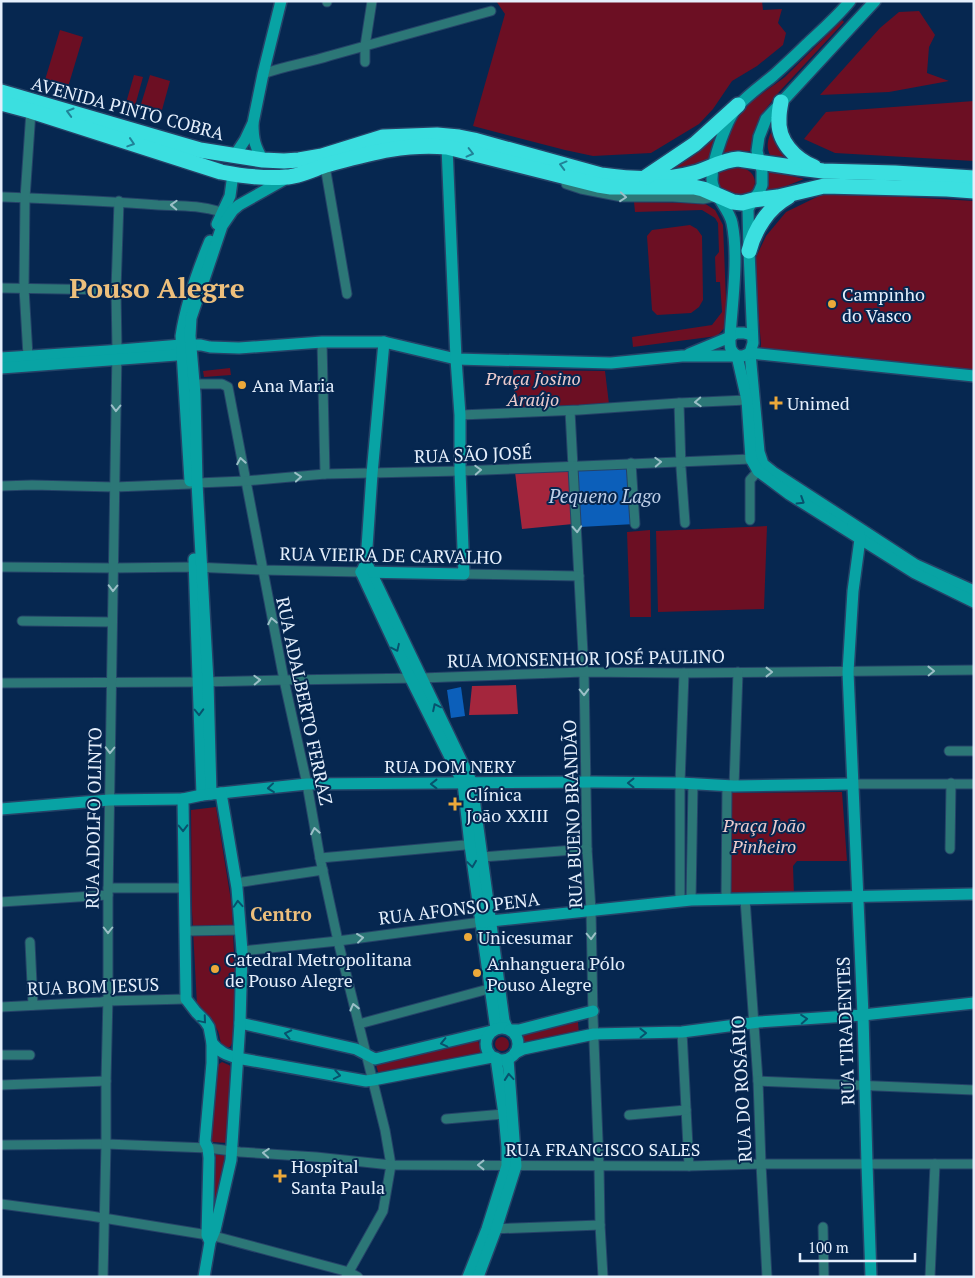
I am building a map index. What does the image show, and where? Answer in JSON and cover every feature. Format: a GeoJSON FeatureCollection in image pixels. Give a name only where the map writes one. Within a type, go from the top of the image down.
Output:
{"type":"FeatureCollection","features":[{"type":"Feature","properties":{"kind":"highway","name":"AVENIDA PINTO COBRA"},"geometry":{"type":"LineString","coordinates":[[1,92],[221,172],[238,175],[288,177],[325,166],[382,144]]}},
{"type":"Feature","properties":{"kind":"highway"},"geometry":{"type":"LineString","coordinates":[[781,102],[778,119],[782,137],[791,152],[824,178]]}},
{"type":"Feature","properties":{"kind":"highway","name":"AVENIDA PINTO COBRA"},"geometry":{"type":"LineString","coordinates":[[1,103],[200,150],[263,160],[299,160],[382,144]]}},
{"type":"Feature","properties":{"kind":"highway"},"geometry":{"type":"LineString","coordinates":[[646,177],[696,144],[738,105]]}},
{"type":"Feature","properties":{"kind":"highway"},"geometry":{"type":"LineString","coordinates":[[799,192],[742,203],[733,202],[694,187],[611,188],[447,147],[382,144],[383,137],[437,135],[459,137],[601,175],[664,178],[684,176],[704,170],[713,173],[729,160],[738,159],[800,168],[824,178],[974,191]]}},
{"type":"Feature","properties":{"kind":"highway"},"geometry":{"type":"LineString","coordinates":[[748,251],[752,237],[775,205],[824,178],[895,173],[974,178]]}},
{"type":"Feature","properties":{"kind":"street"},"geometry":{"type":"LineString","coordinates":[[240,156],[253,123],[281,1]]}},
{"type":"Feature","properties":{"kind":"street"},"geometry":{"type":"LineString","coordinates":[[365,62],[365,46],[372,1]]}},
{"type":"Feature","properties":{"kind":"street"},"geometry":{"type":"LineString","coordinates":[[850,1],[838,15],[776,74],[738,105],[720,141],[713,173],[713,186],[732,222],[734,268],[730,337],[732,352],[737,356],[747,400],[751,459],[758,471],[789,494],[915,574],[952,587],[974,590]]}},
{"type":"Feature","properties":{"kind":"street"},"geometry":{"type":"LineString","coordinates":[[875,1],[766,119],[759,137],[757,151],[762,180],[759,192],[752,200],[748,209],[752,335],[750,353],[759,452],[763,464],[774,472],[974,602]]}},
{"type":"Feature","properties":{"kind":"street"},"geometry":{"type":"LineString","coordinates":[[263,74],[275,69],[321,59],[491,11]]}},
{"type":"Feature","properties":{"kind":"street"},"geometry":{"type":"LineString","coordinates":[[28,356],[24,288],[25,198],[31,111]]}},
{"type":"Feature","properties":{"kind":"street"},"geometry":{"type":"LineString","coordinates":[[253,123],[256,149],[263,160]]}},
{"type":"Feature","properties":{"kind":"street"},"geometry":{"type":"LineString","coordinates":[[447,147],[460,415],[464,574]]}},
{"type":"Feature","properties":{"kind":"street"},"geometry":{"type":"LineString","coordinates":[[325,166],[347,294]]}},
{"type":"Feature","properties":{"kind":"street"},"geometry":{"type":"LineString","coordinates":[[204,1277],[210,1238],[222,1203],[232,1151],[240,1023],[242,951],[236,883],[211,794],[203,682],[187,349],[181,336],[197,273],[225,214],[238,175]]}},
{"type":"Feature","properties":{"kind":"street"},"geometry":{"type":"LineString","coordinates":[[225,214],[288,177]]}},
{"type":"Feature","properties":{"kind":"street"},"geometry":{"type":"LineString","coordinates":[[1,198],[119,201],[204,207],[225,214]]}},
{"type":"Feature","properties":{"kind":"street","name":"RUA ADOLFO OLINTO"},"geometry":{"type":"LineString","coordinates":[[103,1277],[117,355],[116,290],[119,201]]}},
{"type":"Feature","properties":{"kind":"street"},"geometry":{"type":"LineString","coordinates":[[1,288],[116,290]]}},
{"type":"Feature","properties":{"kind":"street"},"geometry":{"type":"LineString","coordinates":[[682,356],[736,333],[752,335]]}},
{"type":"Feature","properties":{"kind":"street"},"geometry":{"type":"LineString","coordinates":[[322,342],[325,474]]}},
{"type":"Feature","properties":{"kind":"street"},"geometry":{"type":"LineString","coordinates":[[1,368],[187,349],[201,345],[238,348],[322,342],[384,342],[456,359],[612,363],[682,356],[737,356],[750,353],[974,376]]}},
{"type":"Feature","properties":{"kind":"street"},"geometry":{"type":"LineString","coordinates":[[384,342],[372,474],[366,569],[389,622],[467,783],[494,988],[504,1021],[501,1030]]}},
{"type":"Feature","properties":{"kind":"street"},"geometry":{"type":"LineString","coordinates":[[1,358],[117,355]]}},
{"type":"Feature","properties":{"kind":"street","name":"RUA ADALBERTO FERRAZ"},"geometry":{"type":"LineString","coordinates":[[189,384],[222,384],[228,387],[262,570],[322,870],[385,1130],[391,1165],[383,1211],[348,1274]]}},
{"type":"Feature","properties":{"kind":"street"},"geometry":{"type":"LineString","coordinates":[[460,415],[570,411],[747,400]]}},
{"type":"Feature","properties":{"kind":"street"},"geometry":{"type":"LineString","coordinates":[[679,403],[680,461],[685,523]]}},
{"type":"Feature","properties":{"kind":"street","name":"RUA BUENO BRANDÃO"},"geometry":{"type":"LineString","coordinates":[[570,411],[584,672],[587,849],[591,910],[603,1277]]}},
{"type":"Feature","properties":{"kind":"street","name":"RUA SÃO JOSÉ"},"geometry":{"type":"LineString","coordinates":[[1,486],[115,487],[245,481],[325,474],[460,471],[751,459]]}},
{"type":"Feature","properties":{"kind":"street"},"geometry":{"type":"LineString","coordinates":[[631,464],[635,524]]}},
{"type":"Feature","properties":{"kind":"street"},"geometry":{"type":"LineString","coordinates":[[750,520],[750,480],[758,471]]}},
{"type":"Feature","properties":{"kind":"street"},"geometry":{"type":"LineString","coordinates":[[851,522],[860,539]]}},
{"type":"Feature","properties":{"kind":"street","name":"RUA TIRADENTES"},"geometry":{"type":"LineString","coordinates":[[860,539],[853,591],[848,672],[863,1015],[871,1277]]}},
{"type":"Feature","properties":{"kind":"street","name":"RUA VIEIRA DE CARVALHO"},"geometry":{"type":"LineString","coordinates":[[1,567],[262,570],[366,569],[464,574],[579,576]]}},
{"type":"Feature","properties":{"kind":"street"},"geometry":{"type":"LineString","coordinates":[[22,620],[112,622]]}},
{"type":"Feature","properties":{"kind":"street","name":"RUA MONSENHOR JOSÉ PAULINO"},"geometry":{"type":"LineString","coordinates":[[1,683],[416,678],[584,672],[684,673],[974,670]]}},
{"type":"Feature","properties":{"kind":"street"},"geometry":{"type":"LineString","coordinates":[[726,899],[738,672]]}},
{"type":"Feature","properties":{"kind":"street"},"geometry":{"type":"LineString","coordinates":[[684,673],[680,783],[686,901]]}},
{"type":"Feature","properties":{"kind":"street"},"geometry":{"type":"LineString","coordinates":[[949,750],[974,751]]}},
{"type":"Feature","properties":{"kind":"street"},"geometry":{"type":"LineString","coordinates":[[680,783],[731,786],[974,784]]}},
{"type":"Feature","properties":{"kind":"street","name":"RUA DOM NERY"},"geometry":{"type":"LineString","coordinates":[[1,809],[109,800],[183,799],[211,794],[306,784],[680,783]]}},
{"type":"Feature","properties":{"kind":"street"},"geometry":{"type":"LineString","coordinates":[[950,849],[951,783]]}},
{"type":"Feature","properties":{"kind":"street"},"geometry":{"type":"LineString","coordinates":[[686,901],[693,784]]}},
{"type":"Feature","properties":{"kind":"street"},"geometry":{"type":"LineString","coordinates":[[183,799],[186,999],[205,1021],[212,1043],[205,1142],[210,1158],[208,1202],[210,1238]]}},
{"type":"Feature","properties":{"kind":"street"},"geometry":{"type":"LineString","coordinates":[[475,844],[482,857],[486,922]]}},
{"type":"Feature","properties":{"kind":"street"},"geometry":{"type":"LineString","coordinates":[[320,858],[475,844]]}},
{"type":"Feature","properties":{"kind":"street"},"geometry":{"type":"LineString","coordinates":[[482,857],[587,849]]}},
{"type":"Feature","properties":{"kind":"street"},"geometry":{"type":"LineString","coordinates":[[236,883],[322,870]]}},
{"type":"Feature","properties":{"kind":"street"},"geometry":{"type":"LineString","coordinates":[[1,902],[108,892],[184,888]]}},
{"type":"Feature","properties":{"kind":"street"},"geometry":{"type":"LineString","coordinates":[[686,901],[974,894]]}},
{"type":"Feature","properties":{"kind":"street","name":"RUA DO ROSÁRIO"},"geometry":{"type":"LineString","coordinates":[[745,899],[758,1081],[767,1277]]}},
{"type":"Feature","properties":{"kind":"street","name":"RUA AFONSO PENA"},"geometry":{"type":"LineString","coordinates":[[242,951],[591,910],[686,901]]}},
{"type":"Feature","properties":{"kind":"street"},"geometry":{"type":"LineString","coordinates":[[186,931],[240,930]]}},
{"type":"Feature","properties":{"kind":"street"},"geometry":{"type":"LineString","coordinates":[[30,942],[33,1005]]}},
{"type":"Feature","properties":{"kind":"street"},"geometry":{"type":"LineString","coordinates":[[358,1024],[494,988]]}},
{"type":"Feature","properties":{"kind":"street","name":"RUA BOM JESUS"},"geometry":{"type":"LineString","coordinates":[[1,1007],[186,999]]}},
{"type":"Feature","properties":{"kind":"street"},"geometry":{"type":"LineString","coordinates":[[478,1277],[511,1166],[512,1056],[518,1047],[518,1040],[515,1034],[501,1030],[487,1037],[488,1051],[494,1057],[502,1060],[512,1056],[523,1049],[594,1034],[682,1032],[754,1023],[863,1015],[974,1003]]}},
{"type":"Feature","properties":{"kind":"street"},"geometry":{"type":"LineString","coordinates":[[240,1023],[356,1049],[375,1059],[501,1030],[519,1030],[593,1011]]}},
{"type":"Feature","properties":{"kind":"street"},"geometry":{"type":"LineString","coordinates":[[682,1032],[689,1166]]}},
{"type":"Feature","properties":{"kind":"street"},"geometry":{"type":"LineString","coordinates":[[212,1043],[221,1052],[237,1062]]}},
{"type":"Feature","properties":{"kind":"street"},"geometry":{"type":"LineString","coordinates":[[1,1055],[30,1055]]}},
{"type":"Feature","properties":{"kind":"street"},"geometry":{"type":"LineString","coordinates":[[212,1063],[220,1060],[374,1080],[494,1057]]}},
{"type":"Feature","properties":{"kind":"street"},"geometry":{"type":"LineString","coordinates":[[494,1057],[511,1166]]}},
{"type":"Feature","properties":{"kind":"street"},"geometry":{"type":"LineString","coordinates":[[1,1085],[106,1081]]}},
{"type":"Feature","properties":{"kind":"street"},"geometry":{"type":"LineString","coordinates":[[758,1081],[974,1090]]}},
{"type":"Feature","properties":{"kind":"street"},"geometry":{"type":"LineString","coordinates":[[629,1115],[686,1110]]}},
{"type":"Feature","properties":{"kind":"street"},"geometry":{"type":"LineString","coordinates":[[446,1119],[504,1114]]}},
{"type":"Feature","properties":{"kind":"street","name":"RUA FRANCISCO SALES"},"geometry":{"type":"LineString","coordinates":[[1,1145],[106,1144],[208,1148],[391,1165],[689,1166],[974,1164]]}},
{"type":"Feature","properties":{"kind":"street"},"geometry":{"type":"LineString","coordinates":[[930,1277],[936,1164]]}},
{"type":"Feature","properties":{"kind":"street"},"geometry":{"type":"LineString","coordinates":[[208,1202],[212,1205],[222,1203]]}},
{"type":"Feature","properties":{"kind":"street"},"geometry":{"type":"LineString","coordinates":[[1,1204],[105,1218],[210,1238],[358,1277]]}},
{"type":"Feature","properties":{"kind":"street"},"geometry":{"type":"LineString","coordinates":[[492,1229],[600,1225]]}},
{"type":"Feature","properties":{"kind":"street"},"geometry":{"type":"LineString","coordinates":[[823,1227],[824,1277]]}},
{"type":"Feature","properties":{"kind":"street"},"geometry":{"type":"LineString","coordinates":[[468,1277],[492,1229]]}},
{"type":"Feature","properties":{"kind":"green space"},"geometry":{"type":"Polygon","coordinates":[[[496,1],[762,1],[763,10],[782,9],[778,23],[786,33],[783,45],[757,66],[732,81],[713,109],[699,124],[651,153],[593,156],[473,126],[505,14],[496,1]]]}},
{"type":"Feature","properties":{"kind":"green space"},"geometry":{"type":"Polygon","coordinates":[[[919,11],[935,35],[929,47],[927,73],[949,81],[889,92],[820,95],[880,28],[899,12],[919,11]]]}},
{"type":"Feature","properties":{"kind":"green space"},"geometry":{"type":"Polygon","coordinates":[[[842,20],[844,22],[779,92],[765,110],[753,137],[751,151],[722,155],[728,133],[740,111],[785,77],[842,20]]]}},
{"type":"Feature","properties":{"kind":"green space"},"geometry":{"type":"Polygon","coordinates":[[[60,30],[83,37],[68,87],[45,80],[60,30]]]}},
{"type":"Feature","properties":{"kind":"green space"},"geometry":{"type":"Polygon","coordinates":[[[134,75],[143,77],[135,106],[126,103],[134,75]]]}},
{"type":"Feature","properties":{"kind":"green space"},"geometry":{"type":"Polygon","coordinates":[[[150,75],[170,81],[162,110],[141,104],[150,75]]]}},
{"type":"Feature","properties":{"kind":"green space"},"geometry":{"type":"Polygon","coordinates":[[[974,101],[974,161],[835,153],[804,139],[826,112],[974,101]]]}},
{"type":"Feature","properties":{"kind":"green space"},"geometry":{"type":"Polygon","coordinates":[[[776,124],[797,162],[771,157],[768,140],[776,124]]]}},
{"type":"Feature","properties":{"kind":"green space"},"geometry":{"type":"Polygon","coordinates":[[[721,129],[713,161],[655,175],[691,156],[721,129]]]}},
{"type":"Feature","properties":{"kind":"green space"},"geometry":{"type":"Polygon","coordinates":[[[737,166],[746,169],[752,174],[755,179],[755,185],[748,194],[742,197],[732,197],[719,191],[716,178],[725,169],[737,166]]]}},
{"type":"Feature","properties":{"kind":"green space"},"geometry":{"type":"Polygon","coordinates":[[[768,170],[804,179],[766,194],[769,182],[768,170]]]}},
{"type":"Feature","properties":{"kind":"green space"},"geometry":{"type":"Polygon","coordinates":[[[823,194],[974,201],[974,370],[760,351],[756,257],[766,236],[786,212],[823,194]]]}},
{"type":"Feature","properties":{"kind":"green space"},"geometry":{"type":"Polygon","coordinates":[[[634,202],[704,203],[715,210],[723,225],[727,325],[717,336],[633,347],[632,337],[712,325],[722,312],[720,282],[716,282],[715,257],[719,252],[718,223],[715,218],[702,210],[635,212],[634,202]]]}},
{"type":"Feature","properties":{"kind":"green space"},"geometry":{"type":"Polygon","coordinates":[[[690,225],[697,229],[702,236],[703,300],[699,307],[691,313],[657,315],[652,310],[647,236],[652,230],[690,225]]]}},
{"type":"Feature","properties":{"kind":"green space"},"geometry":{"type":"Polygon","coordinates":[[[230,368],[231,375],[204,377],[203,371],[230,368]]]}},
{"type":"Feature","properties":{"kind":"green space","name":"Praça Josino Araújo"},"geometry":{"type":"Polygon","coordinates":[[[513,370],[605,371],[609,404],[516,409],[513,370]]]}},
{"type":"Feature","properties":{"kind":"green space"},"geometry":{"type":"Polygon","coordinates":[[[767,526],[764,609],[658,612],[656,531],[767,526]]]}},
{"type":"Feature","properties":{"kind":"green space"},"geometry":{"type":"Polygon","coordinates":[[[650,530],[651,617],[630,617],[627,532],[650,530]]]}},
{"type":"Feature","properties":{"kind":"green space","name":"Praça João Pinheiro"},"geometry":{"type":"Polygon","coordinates":[[[842,792],[847,861],[797,861],[793,866],[794,895],[721,895],[722,799],[729,793],[842,792]]]}},
{"type":"Feature","properties":{"kind":"green space"},"geometry":{"type":"Polygon","coordinates":[[[216,807],[232,907],[236,1001],[233,1042],[230,1047],[226,1048],[222,1047],[214,1024],[197,1005],[192,911],[191,810],[216,807]]]}},
{"type":"Feature","properties":{"kind":"green space"},"geometry":{"type":"Polygon","coordinates":[[[578,1022],[579,1034],[522,1045],[520,1035],[578,1022]]]}},
{"type":"Feature","properties":{"kind":"green space"},"geometry":{"type":"Polygon","coordinates":[[[499,1037],[505,1037],[509,1044],[505,1051],[499,1051],[495,1047],[495,1041],[499,1037]]]}},
{"type":"Feature","properties":{"kind":"green space"},"geometry":{"type":"Polygon","coordinates":[[[478,1040],[481,1053],[379,1075],[376,1065],[478,1040]]]}},
{"type":"Feature","properties":{"kind":"green space"},"geometry":{"type":"Polygon","coordinates":[[[222,1062],[234,1070],[228,1143],[211,1142],[216,1066],[222,1062]]]}},
{"type":"Feature","properties":{"kind":"green space"},"geometry":{"type":"Polygon","coordinates":[[[212,1151],[229,1153],[216,1203],[211,1201],[212,1151]]]}},
{"type":"Feature","properties":{"kind":"shaded area"},"geometry":{"type":"Polygon","coordinates":[[[571,469],[573,524],[522,529],[515,472],[571,469]]]}},
{"type":"Feature","properties":{"kind":"shaded area"},"geometry":{"type":"Polygon","coordinates":[[[516,685],[518,714],[469,715],[472,686],[516,685]]]}},
{"type":"Feature","properties":{"kind":"water","name":"Pequeno Lago"},"geometry":{"type":"Polygon","coordinates":[[[631,463],[635,524],[580,527],[574,466],[631,463]]]}},
{"type":"Feature","properties":{"kind":"water"},"geometry":{"type":"Polygon","coordinates":[[[461,687],[465,716],[451,718],[447,690],[461,687]]]}},
{"type":"Feature","properties":{"kind":"place","name":"Campinho do Vasco"},"geometry":{"type":"Point","coordinates":[832,304]}},
{"type":"Feature","properties":{"kind":"place","name":"Ana Maria"},"geometry":{"type":"Point","coordinates":[242,385]}},
{"type":"Feature","properties":{"kind":"place","name":"Unimed"},"geometry":{"type":"Point","coordinates":[776,403]}},
{"type":"Feature","properties":{"kind":"place","name":"Clínica João XXIII"},"geometry":{"type":"Point","coordinates":[455,804]}},
{"type":"Feature","properties":{"kind":"place","name":"Unicesumar"},"geometry":{"type":"Point","coordinates":[468,937]}},
{"type":"Feature","properties":{"kind":"place","name":"Catedral Metropolitana de Pouso Alegre"},"geometry":{"type":"Point","coordinates":[215,969]}},
{"type":"Feature","properties":{"kind":"place","name":"Anhanguera Pólo Pouso Alegre"},"geometry":{"type":"Point","coordinates":[477,973]}},
{"type":"Feature","properties":{"kind":"place","name":"Hospital Santa Paula"},"geometry":{"type":"Point","coordinates":[280,1176]}},
{"type":"Feature","properties":{"kind":"district","name":"Pouso Alegre"},"geometry":{"type":"Point","coordinates":[157,287]}},
{"type":"Feature","properties":{"kind":"district","name":"Centro"},"geometry":{"type":"Point","coordinates":[281,913]}}]}
